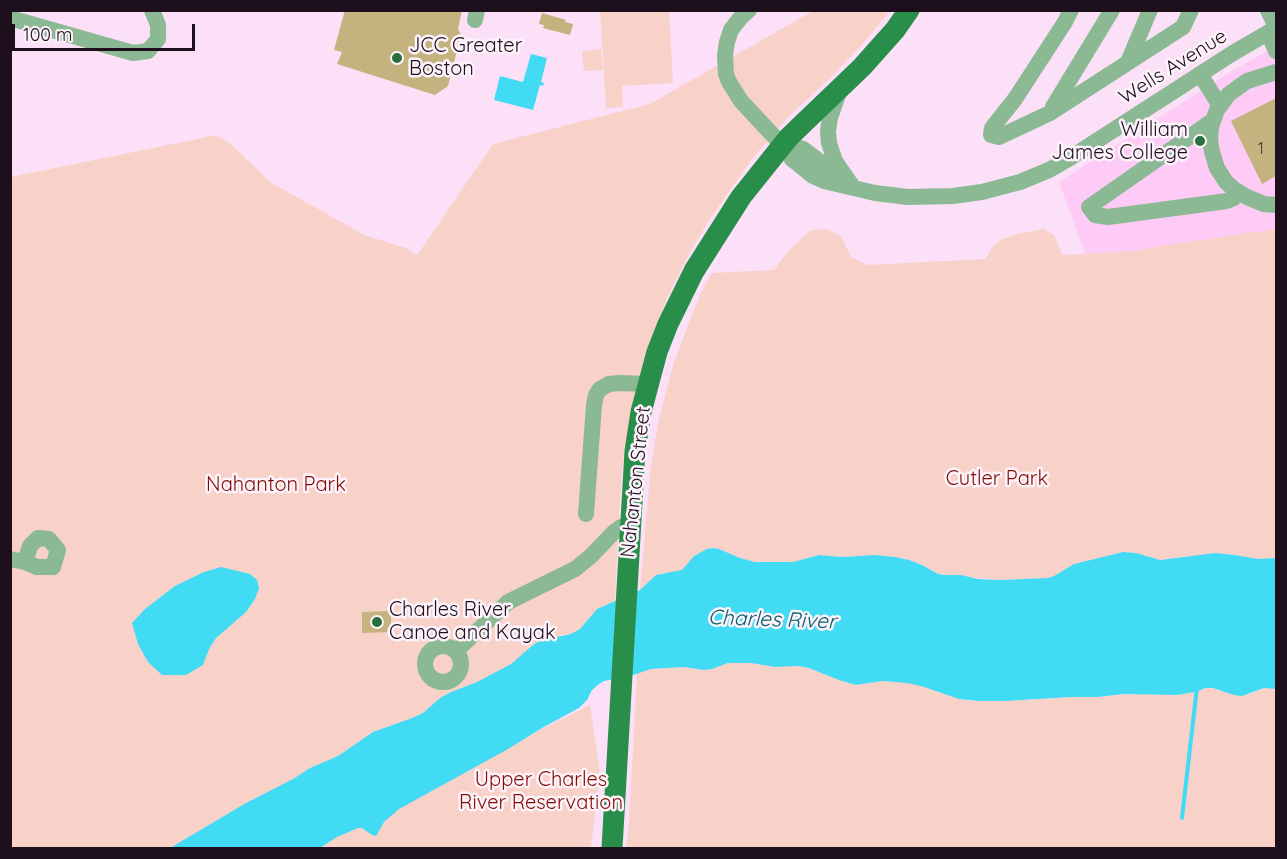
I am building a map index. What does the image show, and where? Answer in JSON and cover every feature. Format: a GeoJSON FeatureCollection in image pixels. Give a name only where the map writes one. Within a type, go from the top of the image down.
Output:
{"type":"FeatureCollection","features":[{"type":"Feature","properties":{"kind":"main road","name":"Nahanton Street"},"geometry":{"type":"LineString","coordinates":[[612,849],[636,444],[657,352],[694,271],[741,197],[782,145],[841,89],[882,45],[909,10]]}},
{"type":"Feature","properties":{"kind":"street"},"geometry":{"type":"LineString","coordinates":[[10,18],[133,53],[148,51],[158,39],[158,25],[152,10]]}},
{"type":"Feature","properties":{"kind":"street"},"geometry":{"type":"LineString","coordinates":[[749,10],[736,22],[729,36],[725,61],[726,74],[741,101],[782,145]]}},
{"type":"Feature","properties":{"kind":"street"},"geometry":{"type":"LineString","coordinates":[[1071,10],[1015,99],[992,128],[992,135],[999,137],[1050,113],[1183,27],[1191,10]]}},
{"type":"Feature","properties":{"kind":"street"},"geometry":{"type":"LineString","coordinates":[[1050,113],[1112,10]]}},
{"type":"Feature","properties":{"kind":"street"},"geometry":{"type":"LineString","coordinates":[[1128,63],[1150,10]]}},
{"type":"Feature","properties":{"kind":"street"},"geometry":{"type":"LineString","coordinates":[[1268,10],[1274,30],[1276,51]]}},
{"type":"Feature","properties":{"kind":"street","name":"Wells Avenue"},"geometry":{"type":"LineString","coordinates":[[782,145],[804,149],[853,187],[875,193],[930,198],[973,194],[1011,185],[1065,161],[1200,74],[1274,30]]}},
{"type":"Feature","properties":{"kind":"street"},"geometry":{"type":"LineString","coordinates":[[1276,72],[1242,83],[1229,94],[1212,121],[1210,140],[1213,158],[1226,182],[1258,202],[1276,205]]}},
{"type":"Feature","properties":{"kind":"street"},"geometry":{"type":"LineString","coordinates":[[1200,74],[1220,106]]}},
{"type":"Feature","properties":{"kind":"street"},"geometry":{"type":"LineString","coordinates":[[841,89],[832,110],[828,137],[835,161],[853,187]]}},
{"type":"Feature","properties":{"kind":"street"},"geometry":{"type":"LineString","coordinates":[[1212,121],[1089,207],[1095,215],[1108,217],[1224,202],[1231,200],[1239,192]]}},
{"type":"Feature","properties":{"kind":"street"},"geometry":{"type":"LineString","coordinates":[[586,514],[596,396],[600,389],[609,384],[648,384]]}},
{"type":"Feature","properties":{"kind":"street"},"geometry":{"type":"LineString","coordinates":[[456,651],[508,602],[575,569],[613,533],[630,524]]}},
{"type":"Feature","properties":{"kind":"shaded area","name":"William James College"},"geometry":{"type":"Polygon","coordinates":[[[1276,46],[1276,244],[1085,254],[1059,182],[1227,74],[1276,46]]]}},
{"type":"Feature","properties":{"kind":"green space"},"geometry":{"type":"Polygon","coordinates":[[[600,11],[669,11],[673,83],[622,86],[623,107],[606,108],[600,11]]]}},
{"type":"Feature","properties":{"kind":"green space","name":"Nahanton Park"},"geometry":{"type":"Polygon","coordinates":[[[813,11],[890,11],[860,47],[788,117],[752,159],[710,219],[668,296],[649,346],[625,445],[615,601],[597,609],[580,629],[571,634],[561,635],[477,682],[451,692],[440,698],[423,713],[373,732],[338,756],[310,768],[246,803],[170,848],[11,848],[11,177],[217,135],[234,147],[270,182],[364,235],[418,254],[493,144],[650,104],[813,11]]]}},
{"type":"Feature","properties":{"kind":"green space"},"geometry":{"type":"Polygon","coordinates":[[[601,49],[603,70],[584,71],[582,51],[601,49]]]}},
{"type":"Feature","properties":{"kind":"green space","name":"Cutler Park"},"geometry":{"type":"Polygon","coordinates":[[[826,229],[841,236],[851,257],[867,265],[986,259],[992,247],[999,241],[1016,234],[1044,229],[1054,235],[1062,255],[1138,251],[1276,229],[1276,558],[1258,559],[1215,553],[1159,560],[1136,553],[1123,552],[1074,564],[1048,578],[1000,580],[938,574],[922,565],[895,557],[819,555],[793,562],[755,562],[719,549],[694,556],[682,570],[662,573],[640,590],[650,474],[658,423],[673,365],[702,291],[712,273],[774,270],[788,251],[810,231],[826,229]]]}},
{"type":"Feature","properties":{"kind":"green space"},"geometry":{"type":"Polygon","coordinates":[[[728,663],[809,668],[856,685],[882,681],[907,683],[969,701],[1124,694],[1176,695],[1205,688],[1234,695],[1250,694],[1264,688],[1276,689],[1276,848],[626,848],[637,673],[651,669],[684,667],[704,670],[728,663]]]}},
{"type":"Feature","properties":{"kind":"green space","name":"Upper Charles River Reservation"},"geometry":{"type":"Polygon","coordinates":[[[590,705],[600,773],[591,848],[303,848],[590,705]]]}},
{"type":"Feature","properties":{"kind":"water"},"geometry":{"type":"Polygon","coordinates":[[[531,54],[547,58],[541,82],[544,83],[543,86],[540,85],[533,110],[494,100],[500,76],[523,82],[531,54]]]}},
{"type":"Feature","properties":{"kind":"water","name":"Charles River"},"geometry":{"type":"Polygon","coordinates":[[[713,548],[755,562],[793,562],[819,555],[895,557],[922,565],[938,574],[1000,580],[1048,578],[1074,564],[1123,552],[1160,560],[1215,553],[1258,559],[1276,558],[1276,689],[1264,688],[1242,696],[1205,688],[1176,695],[1124,694],[979,701],[959,699],[907,683],[882,681],[856,685],[797,666],[775,667],[751,663],[728,663],[704,670],[684,667],[651,669],[599,684],[579,708],[399,809],[384,822],[376,836],[358,828],[337,837],[320,848],[170,848],[246,803],[310,768],[338,756],[373,732],[423,713],[440,698],[511,664],[541,640],[571,634],[580,629],[597,609],[640,590],[656,575],[682,570],[694,556],[713,548]]]}},
{"type":"Feature","properties":{"kind":"water"},"geometry":{"type":"Polygon","coordinates":[[[221,567],[250,574],[257,580],[259,588],[255,599],[246,612],[216,638],[203,665],[186,675],[162,675],[148,662],[138,644],[132,623],[145,609],[175,586],[204,572],[221,567]]]}},
{"type":"Feature","properties":{"kind":"building","name":"JCC Greater Boston"},"geometry":{"type":"Polygon","coordinates":[[[345,10],[462,10],[458,29],[461,35],[448,86],[435,95],[337,64],[342,52],[334,50],[345,10]]]}},
{"type":"Feature","properties":{"kind":"building"},"geometry":{"type":"Polygon","coordinates":[[[542,13],[573,24],[570,35],[543,28],[544,25],[539,24],[542,13]]]}},
{"type":"Feature","properties":{"kind":"building"},"geometry":{"type":"Polygon","coordinates":[[[1276,98],[1276,176],[1262,184],[1231,121],[1276,98]]]}},
{"type":"Feature","properties":{"kind":"building","name":"Charles River Canoe and Kayak"},"geometry":{"type":"Polygon","coordinates":[[[391,611],[391,632],[362,633],[362,612],[391,611]]]}},
{"type":"Feature","properties":{"kind":"waterway"},"geometry":{"type":"LineString","coordinates":[[1182,818],[1197,687]]}},
{"type":"Feature","properties":{"kind":"place","name":"JCC Greater Boston"},"geometry":{"type":"Point","coordinates":[397,58]}},
{"type":"Feature","properties":{"kind":"place","name":"William James College"},"geometry":{"type":"Point","coordinates":[1200,141]}},
{"type":"Feature","properties":{"kind":"place","name":"Charles River Canoe and Kayak"},"geometry":{"type":"Point","coordinates":[377,622]}}]}
